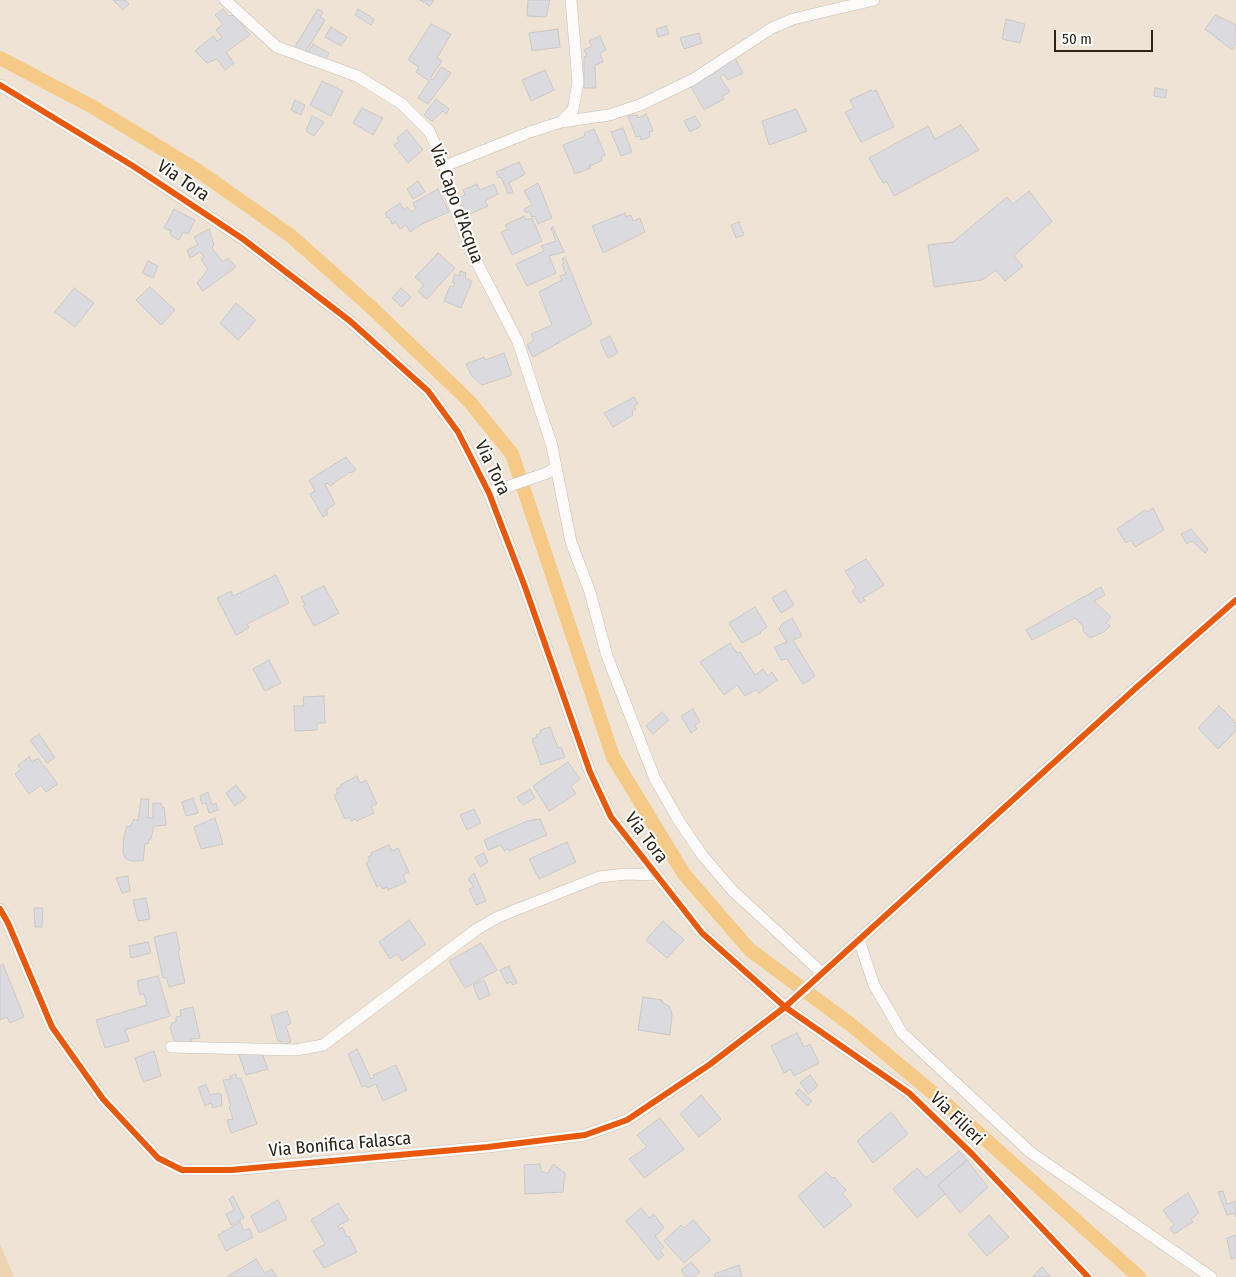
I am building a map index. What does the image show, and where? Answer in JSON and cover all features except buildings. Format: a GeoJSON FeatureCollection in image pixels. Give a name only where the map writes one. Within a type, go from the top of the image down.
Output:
{"type":"FeatureCollection","features":[{"type":"Feature","properties":{"kind":"street","name":"Via Capo d'Acqua"},"geometry":{"type":"LineString","coordinates":[[225,0],[277,47],[357,76],[402,104],[429,131],[445,166],[448,189],[472,253],[518,342],[552,446],[551,470],[571,542],[590,592],[608,656],[655,779],[698,848],[734,891],[819,976]]}},
{"type":"Feature","properties":{"kind":"street"},"geometry":{"type":"LineString","coordinates":[[560,122],[573,110],[578,82],[571,0]]}},
{"type":"Feature","properties":{"kind":"street"},"geometry":{"type":"LineString","coordinates":[[445,166],[560,122],[609,115],[640,105],[692,80],[772,28],[793,19],[874,0]]}},
{"type":"Feature","properties":{"kind":"street","name":"Via Tora"},"geometry":{"type":"LineString","coordinates":[[0,85],[133,166],[235,234],[350,321],[428,391],[458,432],[492,492],[590,772],[611,817],[654,875],[702,933],[785,1007]]}},
{"type":"Feature","properties":{"kind":"street"},"geometry":{"type":"LineString","coordinates":[[492,492],[551,470]]}},
{"type":"Feature","properties":{"kind":"street","name":"Via Bonifica Falasca"},"geometry":{"type":"LineString","coordinates":[[0,909],[8,923],[52,1027],[103,1098],[158,1158],[182,1170],[231,1170],[585,1135],[627,1120],[709,1065],[785,1007],[1137,686],[1236,600]]}},
{"type":"Feature","properties":{"kind":"street"},"geometry":{"type":"LineString","coordinates":[[171,1047],[296,1050],[323,1045],[477,929],[498,917],[599,877],[626,874],[654,875]]}},
{"type":"Feature","properties":{"kind":"street"},"geometry":{"type":"LineString","coordinates":[[859,940],[874,985],[902,1032],[1030,1152],[1211,1277]]}},
{"type":"Feature","properties":{"kind":"street","name":"Via Filieri"},"geometry":{"type":"LineString","coordinates":[[785,1007],[909,1093],[979,1160],[1088,1277]]}},
{"type":"Feature","properties":{"kind":"shaded area"},"geometry":{"type":"Polygon","coordinates":[[[0,1244],[14,1277],[0,1277],[0,1244]]]}},
{"type":"Feature","properties":{"kind":"waterway"},"geometry":{"type":"LineString","coordinates":[[0,58],[93,107],[197,170],[291,236],[372,308],[469,401],[512,454],[613,757],[684,874],[750,950],[850,1024],[945,1103],[1139,1277]]}},
{"type":"Feature","properties":{"kind":"cycle path"},"geometry":{"type":"LineString","coordinates":[[0,85],[133,166],[243,239],[350,321],[428,391],[458,432],[489,493],[525,587],[590,772],[611,817],[702,933],[785,1007],[909,1093],[973,1155],[1088,1277]]}},
{"type":"Feature","properties":{"kind":"cycle path"},"geometry":{"type":"LineString","coordinates":[[0,909],[8,923],[52,1027],[103,1099],[158,1158],[182,1170],[231,1170],[488,1147],[585,1135],[627,1120],[709,1065],[785,1007],[1137,687],[1236,600]]}}]}
